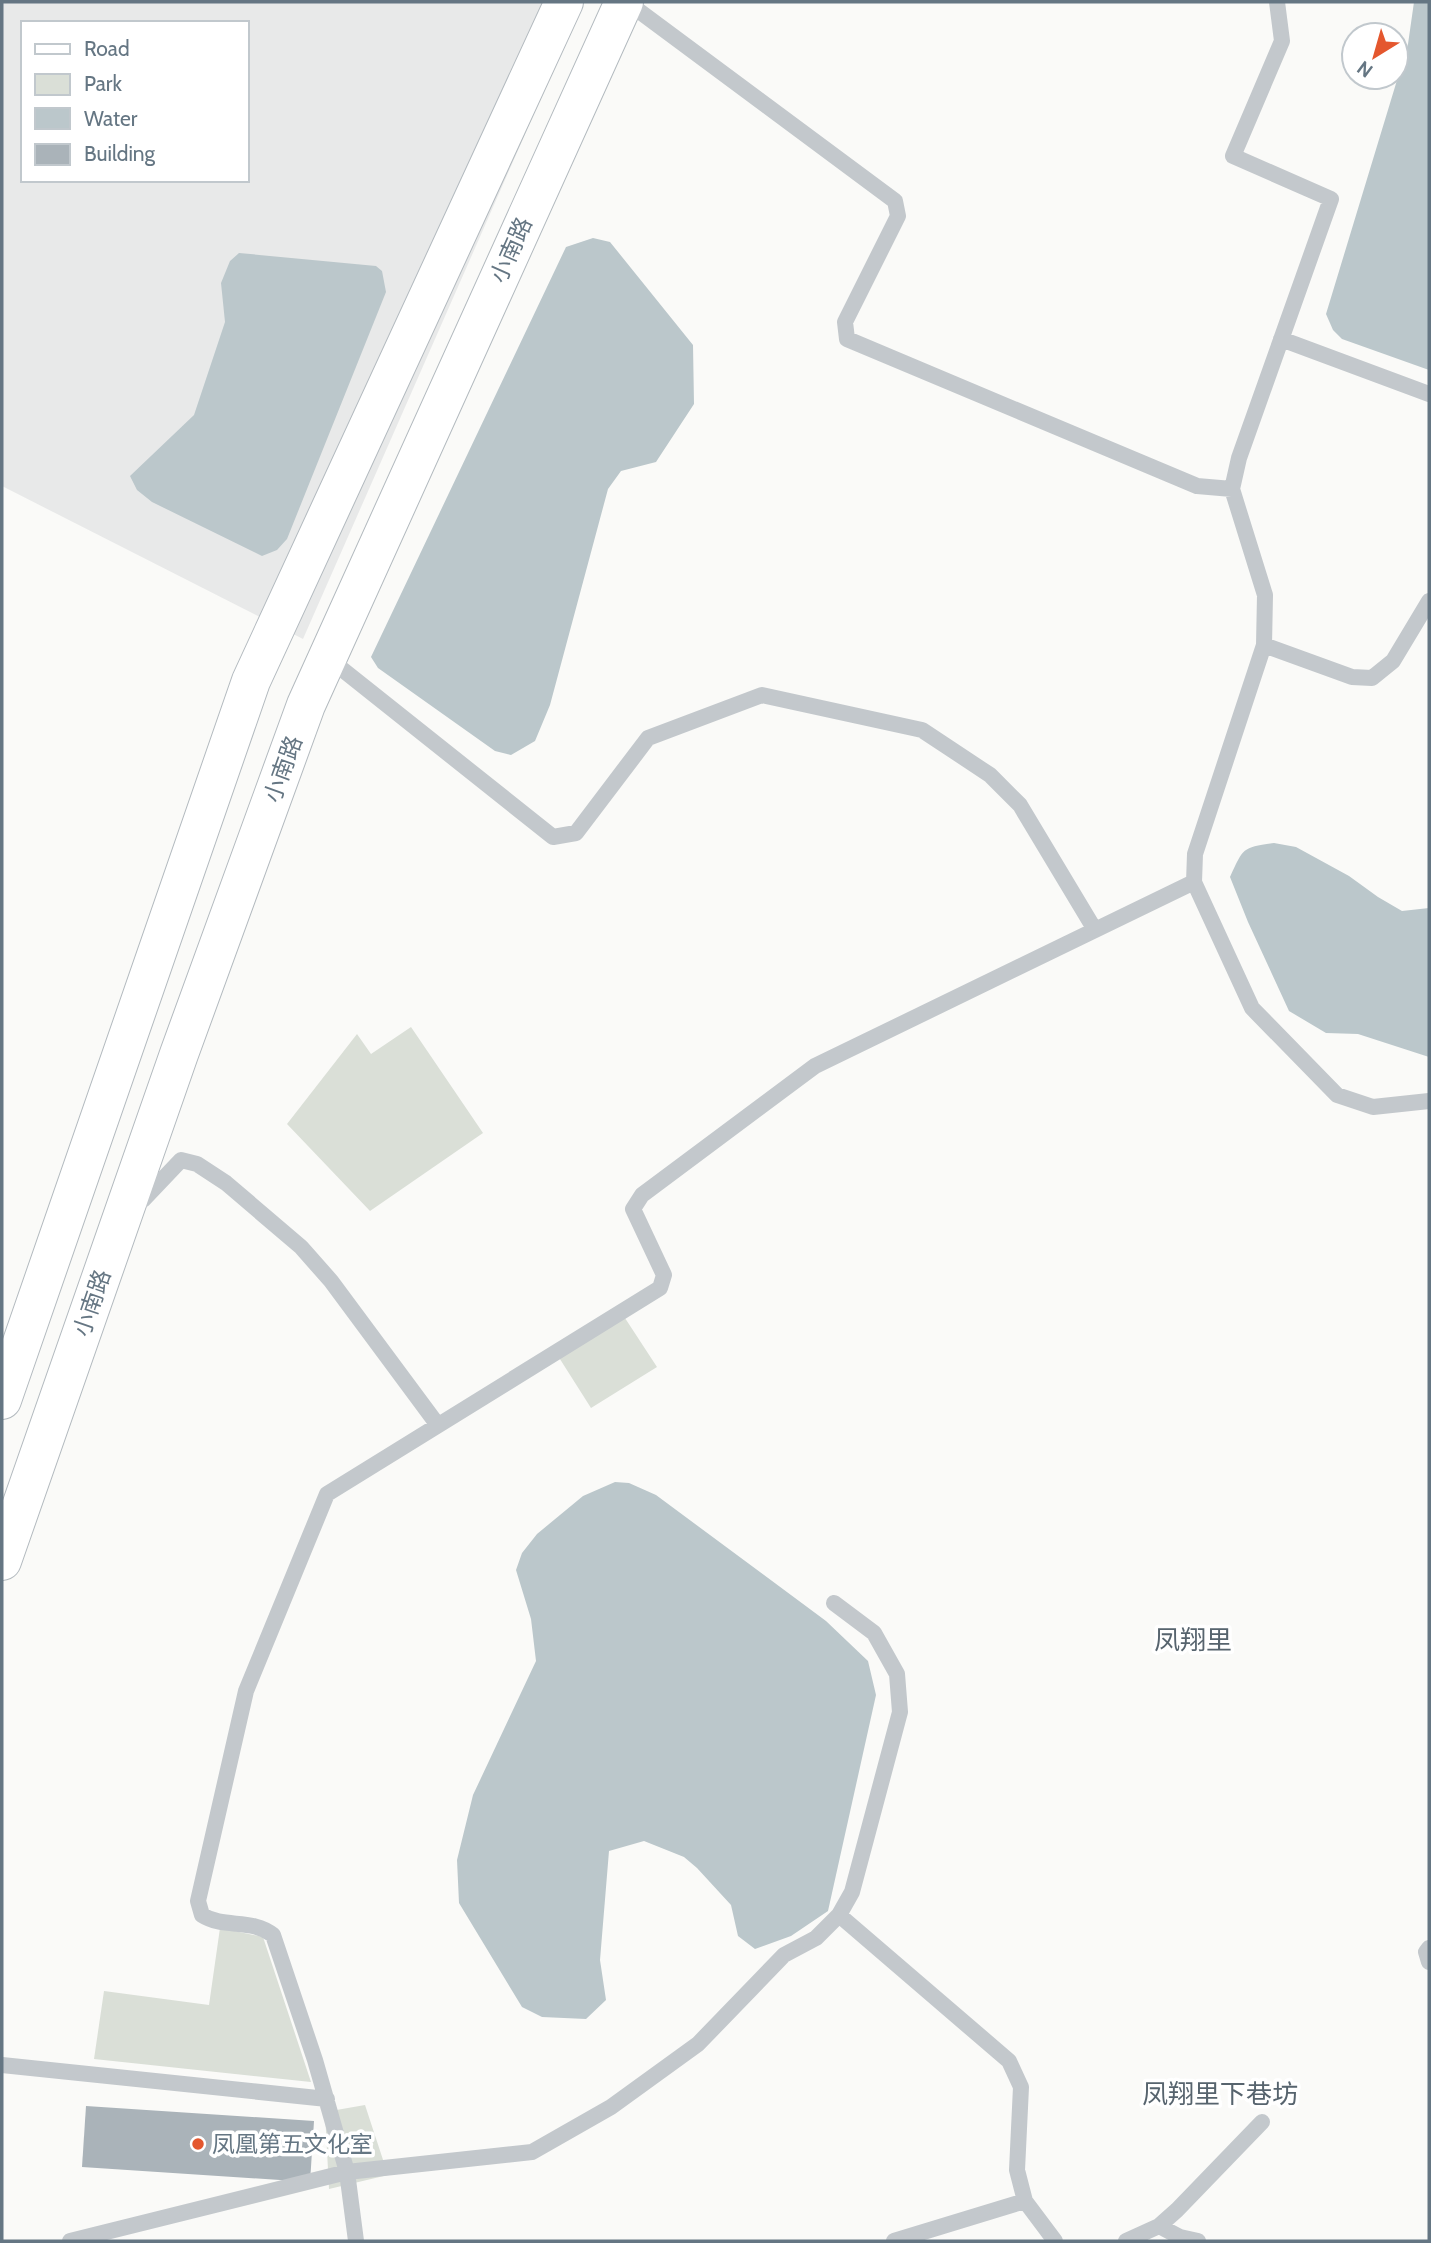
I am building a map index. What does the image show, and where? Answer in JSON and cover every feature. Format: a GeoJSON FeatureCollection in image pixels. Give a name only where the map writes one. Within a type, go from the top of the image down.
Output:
{"type":"FeatureCollection","features":[{"type":"Feature","properties":{"kind":"main road"},"geometry":{"type":"LineString","coordinates":[[2,1400],[251,681],[564,2]]}},
{"type":"Feature","properties":{"kind":"main road","name":"小南路"},"geometry":{"type":"LineString","coordinates":[[2,1561],[306,705],[625,2]]}},
{"type":"Feature","properties":{"kind":"lane"},"geometry":{"type":"LineString","coordinates":[[625,2],[895,201],[898,216],[845,322],[847,339],[1197,486],[1232,489]]}},
{"type":"Feature","properties":{"kind":"lane"},"geometry":{"type":"LineString","coordinates":[[1277,2],[1282,41],[1233,156],[1331,199],[1239,458],[1232,489],[1265,595],[1264,645],[1195,854],[1194,882],[1252,1008],[1337,1095],[1373,1107],[1429,1101]]}},
{"type":"Feature","properties":{"kind":"lane"},"geometry":{"type":"LineString","coordinates":[[1281,339],[1429,394]]}},
{"type":"Feature","properties":{"kind":"lane"},"geometry":{"type":"LineString","coordinates":[[1264,645],[1352,677],[1372,678],[1393,661],[1429,601]]}},
{"type":"Feature","properties":{"kind":"lane"},"geometry":{"type":"LineString","coordinates":[[327,657],[553,837],[576,833],[648,738],[762,695],[922,730],[990,775],[1020,805],[1094,930]]}},
{"type":"Feature","properties":{"kind":"lane"},"geometry":{"type":"LineString","coordinates":[[356,2241],[347,2172],[327,2099],[272,1935],[262,1926],[213,1922],[202,1915],[198,1901],[246,1691],[327,1494],[660,1288],[664,1275],[633,1209],[642,1195],[815,1066],[1194,882]]}},
{"type":"Feature","properties":{"kind":"lane"},"geometry":{"type":"LineString","coordinates":[[129,1199],[143,1199],[181,1160],[197,1164],[226,1182],[301,1247],[331,1281],[437,1424]]}},
{"type":"Feature","properties":{"kind":"lane"},"geometry":{"type":"LineString","coordinates":[[70,2241],[347,2172],[531,2152],[611,2107],[698,2044],[784,1955],[816,1938],[839,1915],[852,1892],[901,1712],[897,1674],[874,1633],[834,1603]]}},
{"type":"Feature","properties":{"kind":"lane"},"geometry":{"type":"LineString","coordinates":[[839,1915],[1009,2061],[1021,2087],[1017,2170],[1025,2200],[1055,2241]]}},
{"type":"Feature","properties":{"kind":"lane"},"geometry":{"type":"LineString","coordinates":[[1429,1948],[1426,1952],[1429,1962]]}},
{"type":"Feature","properties":{"kind":"lane"},"geometry":{"type":"LineString","coordinates":[[2,2065],[327,2099]]}},
{"type":"Feature","properties":{"kind":"lane"},"geometry":{"type":"LineString","coordinates":[[1126,2241],[1159,2226],[1262,2122]]}},
{"type":"Feature","properties":{"kind":"lane"},"geometry":{"type":"LineString","coordinates":[[894,2241],[1025,2200]]}},
{"type":"Feature","properties":{"kind":"lane"},"geometry":{"type":"LineString","coordinates":[[1159,2226],[1180,2237],[1198,2241]]}},
{"type":"Feature","properties":{"kind":"shaded area"},"geometry":{"type":"Polygon","coordinates":[[[2,2],[580,2],[523,139],[303,639],[2,486],[2,2]]]}},
{"type":"Feature","properties":{"kind":"green space"},"geometry":{"type":"Polygon","coordinates":[[[411,1027],[483,1133],[370,1211],[287,1124],[357,1034],[371,1054],[411,1027]]]}},
{"type":"Feature","properties":{"kind":"green space"},"geometry":{"type":"Polygon","coordinates":[[[623,1315],[657,1367],[591,1408],[558,1356],[623,1315]]]}},
{"type":"Feature","properties":{"kind":"green space"},"geometry":{"type":"Polygon","coordinates":[[[220,1928],[263,1937],[311,2082],[94,2059],[104,1991],[209,2005],[220,1928]]]}},
{"type":"Feature","properties":{"kind":"green space"},"geometry":{"type":"Polygon","coordinates":[[[365,2105],[388,2175],[329,2189],[325,2112],[365,2105]]]}},
{"type":"Feature","properties":{"kind":"water"},"geometry":{"type":"Polygon","coordinates":[[[1414,2],[1429,2],[1429,370],[1342,339],[1333,330],[1326,314],[1394,91],[1410,91],[1410,30],[1414,2]]]}},
{"type":"Feature","properties":{"kind":"water"},"geometry":{"type":"Polygon","coordinates":[[[593,238],[610,242],[693,345],[694,404],[656,462],[621,471],[608,489],[550,705],[535,741],[511,755],[495,751],[378,668],[371,657],[566,247],[593,238]]]}},
{"type":"Feature","properties":{"kind":"water"},"geometry":{"type":"Polygon","coordinates":[[[239,253],[376,266],[382,271],[386,292],[287,539],[277,550],[262,556],[152,502],[137,490],[130,476],[194,415],[225,322],[221,283],[230,261],[239,253]]]}},
{"type":"Feature","properties":{"kind":"water"},"geometry":{"type":"Polygon","coordinates":[[[1274,843],[1296,847],[1349,876],[1402,911],[1429,908],[1429,1057],[1358,1034],[1326,1033],[1289,1011],[1230,877],[1245,851],[1274,843]]]}},
{"type":"Feature","properties":{"kind":"water"},"geometry":{"type":"Polygon","coordinates":[[[615,1482],[629,1483],[656,1495],[826,1621],[868,1661],[876,1695],[828,1911],[791,1936],[755,1949],[738,1936],[731,1905],[684,1857],[644,1841],[609,1851],[600,1960],[606,2000],[586,2019],[542,2017],[522,2007],[459,1903],[457,1860],[473,1795],[536,1661],[531,1619],[516,1570],[522,1553],[537,1534],[583,1496],[615,1482]]]}},
{"type":"Feature","properties":{"kind":"building","name":"凤凰第五文化室"},"geometry":{"type":"Polygon","coordinates":[[[86,2106],[314,2121],[310,2182],[82,2167],[86,2106]]]}},
{"type":"Feature","properties":{"kind":"place","name":"凤凰第五文化室"},"geometry":{"type":"Point","coordinates":[198,2144]}},
{"type":"Feature","properties":{"kind":"district","name":"凤翔里"},"geometry":{"type":"Point","coordinates":[1193,1640]}},
{"type":"Feature","properties":{"kind":"district","name":"凤翔里下巷坊"},"geometry":{"type":"Point","coordinates":[1220,2094]}}]}
